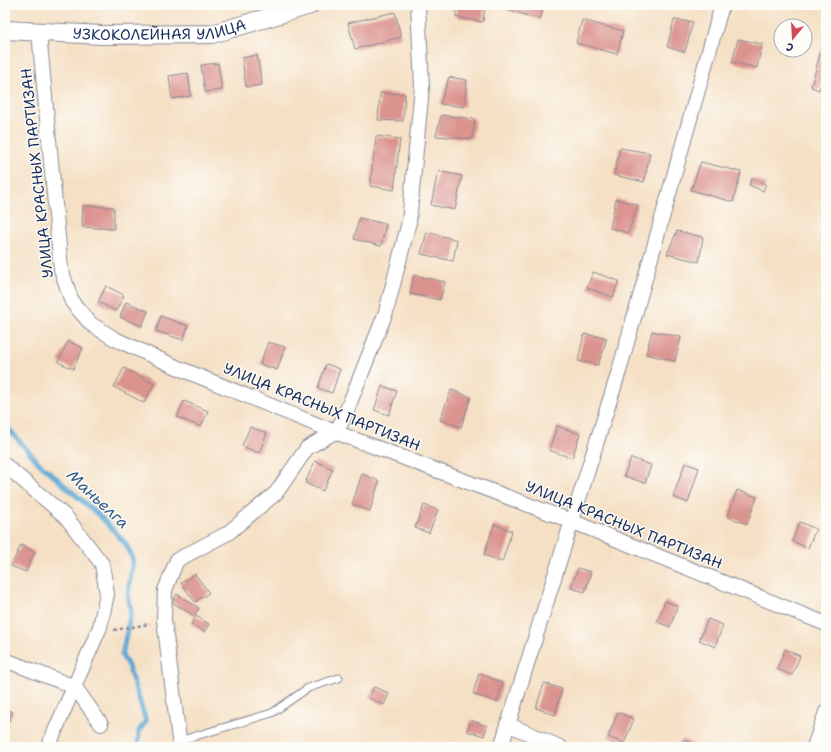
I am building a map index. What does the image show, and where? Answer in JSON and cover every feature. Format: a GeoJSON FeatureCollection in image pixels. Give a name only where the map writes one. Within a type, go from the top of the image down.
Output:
{"type":"FeatureCollection","features":[{"type":"Feature","properties":{"kind":"street","name":"УЗКОКОЛЕЙНАЯ УЛИЦА"},"geometry":{"type":"LineString","coordinates":[[5,30],[102,35],[212,34],[310,5]]}},
{"type":"Feature","properties":{"kind":"street"},"geometry":{"type":"LineString","coordinates":[[179,744],[164,620],[165,590],[177,560],[228,533],[276,493],[307,448],[335,432],[343,420],[386,312],[409,222],[422,87],[418,5]]}},
{"type":"Feature","properties":{"kind":"street"},"geometry":{"type":"LineString","coordinates":[[501,747],[619,370],[722,5]]}},
{"type":"Feature","properties":{"kind":"street","name":"УЛИЦА КРАСНЫХ ПАРТИЗАН"},"geometry":{"type":"LineString","coordinates":[[39,32],[61,269],[72,302],[91,324],[115,339],[181,369],[335,432],[571,521],[826,624]]}},
{"type":"Feature","properties":{"kind":"street"},"geometry":{"type":"LineString","coordinates":[[5,465],[66,516],[102,564],[107,594],[100,626],[48,747]]}},
{"type":"Feature","properties":{"kind":"street"},"geometry":{"type":"LineString","coordinates":[[5,660],[74,687],[101,724]]}},
{"type":"Feature","properties":{"kind":"street"},"geometry":{"type":"LineString","coordinates":[[814,747],[826,712]]}},
{"type":"Feature","properties":{"kind":"street"},"geometry":{"type":"LineString","coordinates":[[507,724],[560,747]]}},
{"type":"Feature","properties":{"kind":"lane"},"geometry":{"type":"LineString","coordinates":[[179,744],[272,713],[308,688],[339,678]]}},
{"type":"Feature","properties":{"kind":"path"},"geometry":{"type":"LineString","coordinates":[[112,630],[155,624]]}},
{"type":"Feature","properties":{"kind":"building"},"geometry":{"type":"Polygon","coordinates":[[[456,5],[485,5],[483,22],[456,17],[456,5]]]}},
{"type":"Feature","properties":{"kind":"building"},"geometry":{"type":"Polygon","coordinates":[[[507,5],[544,5],[540,20],[506,9],[507,5]]]}},
{"type":"Feature","properties":{"kind":"building"},"geometry":{"type":"Polygon","coordinates":[[[395,12],[401,37],[355,49],[348,23],[395,12]]]}},
{"type":"Feature","properties":{"kind":"building"},"geometry":{"type":"Polygon","coordinates":[[[582,20],[623,31],[617,54],[576,43],[582,20]]]}},
{"type":"Feature","properties":{"kind":"building"},"geometry":{"type":"Polygon","coordinates":[[[674,20],[693,22],[685,52],[667,47],[674,20]]]}},
{"type":"Feature","properties":{"kind":"building"},"geometry":{"type":"Polygon","coordinates":[[[738,39],[762,44],[757,68],[732,62],[738,39]]]}},
{"type":"Feature","properties":{"kind":"building"},"geometry":{"type":"Polygon","coordinates":[[[821,50],[826,51],[826,68],[819,90],[811,87],[821,50]]]}},
{"type":"Feature","properties":{"kind":"building"},"geometry":{"type":"Polygon","coordinates":[[[257,55],[262,85],[246,87],[242,58],[257,55]]]}},
{"type":"Feature","properties":{"kind":"building"},"geometry":{"type":"Polygon","coordinates":[[[218,63],[222,90],[205,92],[201,65],[218,63]]]}},
{"type":"Feature","properties":{"kind":"building"},"geometry":{"type":"Polygon","coordinates":[[[188,73],[191,96],[172,99],[169,76],[188,73]]]}},
{"type":"Feature","properties":{"kind":"building"},"geometry":{"type":"Polygon","coordinates":[[[449,77],[467,80],[464,107],[440,104],[449,77]]]}},
{"type":"Feature","properties":{"kind":"building"},"geometry":{"type":"Polygon","coordinates":[[[380,93],[405,94],[403,121],[378,120],[380,93]]]}},
{"type":"Feature","properties":{"kind":"building"},"geometry":{"type":"Polygon","coordinates":[[[441,115],[475,119],[472,139],[436,136],[441,115]]]}},
{"type":"Feature","properties":{"kind":"building"},"geometry":{"type":"Polygon","coordinates":[[[376,136],[400,139],[394,190],[370,186],[376,136]]]}},
{"type":"Feature","properties":{"kind":"building"},"geometry":{"type":"Polygon","coordinates":[[[620,148],[650,153],[644,182],[614,175],[620,148]]]}},
{"type":"Feature","properties":{"kind":"building"},"geometry":{"type":"Polygon","coordinates":[[[701,162],[741,172],[733,202],[691,190],[701,162]]]}},
{"type":"Feature","properties":{"kind":"building"},"geometry":{"type":"Polygon","coordinates":[[[438,171],[462,176],[455,210],[431,205],[438,171]]]}},
{"type":"Feature","properties":{"kind":"building"},"geometry":{"type":"Polygon","coordinates":[[[752,178],[766,184],[763,191],[749,185],[752,178]]]}},
{"type":"Feature","properties":{"kind":"building"},"geometry":{"type":"Polygon","coordinates":[[[616,199],[638,205],[628,233],[610,228],[616,199]]]}},
{"type":"Feature","properties":{"kind":"building"},"geometry":{"type":"Polygon","coordinates":[[[83,206],[114,207],[114,229],[82,227],[83,206]]]}},
{"type":"Feature","properties":{"kind":"building"},"geometry":{"type":"Polygon","coordinates":[[[359,218],[386,224],[381,246],[354,239],[359,218]]]}},
{"type":"Feature","properties":{"kind":"building"},"geometry":{"type":"Polygon","coordinates":[[[677,231],[703,237],[699,262],[667,254],[677,231]]]}},
{"type":"Feature","properties":{"kind":"building"},"geometry":{"type":"Polygon","coordinates":[[[427,232],[457,240],[453,261],[421,254],[427,232]]]}},
{"type":"Feature","properties":{"kind":"building"},"geometry":{"type":"Polygon","coordinates":[[[593,272],[619,281],[613,297],[587,288],[593,272]]]}},
{"type":"Feature","properties":{"kind":"building"},"geometry":{"type":"Polygon","coordinates":[[[414,275],[445,282],[440,300],[410,294],[414,275]]]}},
{"type":"Feature","properties":{"kind":"building"},"geometry":{"type":"Polygon","coordinates":[[[106,286],[124,295],[116,311],[98,302],[106,286]]]}},
{"type":"Feature","properties":{"kind":"building"},"geometry":{"type":"Polygon","coordinates":[[[126,302],[148,311],[142,326],[120,317],[126,302]]]}},
{"type":"Feature","properties":{"kind":"building"},"geometry":{"type":"Polygon","coordinates":[[[161,316],[188,326],[183,340],[156,331],[161,316]]]}},
{"type":"Feature","properties":{"kind":"building"},"geometry":{"type":"Polygon","coordinates":[[[652,331],[681,337],[675,361],[646,354],[652,331]]]}},
{"type":"Feature","properties":{"kind":"building"},"geometry":{"type":"Polygon","coordinates":[[[584,334],[607,338],[598,365],[578,361],[584,334]]]}},
{"type":"Feature","properties":{"kind":"building"},"geometry":{"type":"Polygon","coordinates":[[[68,341],[83,348],[73,369],[58,362],[68,341]]]}},
{"type":"Feature","properties":{"kind":"building"},"geometry":{"type":"Polygon","coordinates":[[[268,342],[285,347],[277,370],[260,364],[268,342]]]}},
{"type":"Feature","properties":{"kind":"building"},"geometry":{"type":"Polygon","coordinates":[[[326,364],[340,369],[332,393],[318,388],[326,364]]]}},
{"type":"Feature","properties":{"kind":"building"},"geometry":{"type":"Polygon","coordinates":[[[124,368],[154,384],[144,403],[114,387],[124,368]]]}},
{"type":"Feature","properties":{"kind":"building"},"geometry":{"type":"Polygon","coordinates":[[[382,386],[397,391],[389,415],[374,410],[382,386]]]}},
{"type":"Feature","properties":{"kind":"building"},"geometry":{"type":"Polygon","coordinates":[[[451,390],[471,397],[461,427],[440,420],[451,390]]]}},
{"type":"Feature","properties":{"kind":"building"},"geometry":{"type":"Polygon","coordinates":[[[184,401],[208,411],[201,427],[177,417],[184,401]]]}},
{"type":"Feature","properties":{"kind":"building"},"geometry":{"type":"Polygon","coordinates":[[[557,426],[580,434],[572,458],[549,450],[557,426]]]}},
{"type":"Feature","properties":{"kind":"building"},"geometry":{"type":"Polygon","coordinates":[[[250,427],[267,433],[259,453],[242,446],[250,427]]]}},
{"type":"Feature","properties":{"kind":"building"},"geometry":{"type":"Polygon","coordinates":[[[631,458],[651,465],[645,483],[624,476],[631,458]]]}},
{"type":"Feature","properties":{"kind":"building"},"geometry":{"type":"Polygon","coordinates":[[[315,461],[333,469],[323,491],[305,483],[315,461]]]}},
{"type":"Feature","properties":{"kind":"building"},"geometry":{"type":"Polygon","coordinates":[[[685,463],[699,468],[688,503],[673,497],[685,463]]]}},
{"type":"Feature","properties":{"kind":"building"},"geometry":{"type":"Polygon","coordinates":[[[362,474],[379,481],[370,511],[352,504],[362,474]]]}},
{"type":"Feature","properties":{"kind":"building"},"geometry":{"type":"Polygon","coordinates":[[[737,490],[757,497],[747,524],[728,517],[737,490]]]}},
{"type":"Feature","properties":{"kind":"building"},"geometry":{"type":"Polygon","coordinates":[[[424,505],[438,510],[429,533],[415,528],[424,505]]]}},
{"type":"Feature","properties":{"kind":"building"},"geometry":{"type":"Polygon","coordinates":[[[800,522],[816,529],[808,548],[792,541],[800,522]]]}},
{"type":"Feature","properties":{"kind":"building"},"geometry":{"type":"Polygon","coordinates":[[[494,524],[512,531],[502,562],[484,555],[494,524]]]}},
{"type":"Feature","properties":{"kind":"building"},"geometry":{"type":"Polygon","coordinates":[[[21,545],[35,552],[26,572],[11,566],[21,545]]]}},
{"type":"Feature","properties":{"kind":"building"},"geometry":{"type":"Polygon","coordinates":[[[578,568],[591,572],[585,592],[571,588],[578,568]]]}},
{"type":"Feature","properties":{"kind":"building"},"geometry":{"type":"Polygon","coordinates":[[[195,574],[209,593],[195,602],[181,583],[195,574]]]}},
{"type":"Feature","properties":{"kind":"building"},"geometry":{"type":"Polygon","coordinates":[[[177,594],[199,608],[194,616],[172,602],[177,594]]]}},
{"type":"Feature","properties":{"kind":"building"},"geometry":{"type":"Polygon","coordinates":[[[665,601],[678,606],[670,627],[657,622],[665,601]]]}},
{"type":"Feature","properties":{"kind":"building"},"geometry":{"type":"Polygon","coordinates":[[[196,616],[209,624],[204,632],[191,624],[196,616]]]}},
{"type":"Feature","properties":{"kind":"building"},"geometry":{"type":"Polygon","coordinates":[[[708,619],[723,625],[715,647],[699,640],[708,619]]]}},
{"type":"Feature","properties":{"kind":"building"},"geometry":{"type":"Polygon","coordinates":[[[785,649],[800,656],[792,675],[777,669],[785,649]]]}},
{"type":"Feature","properties":{"kind":"building"},"geometry":{"type":"Polygon","coordinates":[[[479,673],[503,683],[497,702],[473,694],[479,673]]]}},
{"type":"Feature","properties":{"kind":"building"},"geometry":{"type":"Polygon","coordinates":[[[544,683],[562,689],[555,715],[536,708],[544,683]]]}},
{"type":"Feature","properties":{"kind":"building"},"geometry":{"type":"Polygon","coordinates":[[[374,687],[389,693],[384,705],[369,698],[374,687]]]}},
{"type":"Feature","properties":{"kind":"building"},"geometry":{"type":"Polygon","coordinates":[[[5,709],[13,712],[5,729],[5,709]]]}},
{"type":"Feature","properties":{"kind":"building"},"geometry":{"type":"Polygon","coordinates":[[[618,712],[634,719],[624,743],[608,737],[618,712]]]}},
{"type":"Feature","properties":{"kind":"building"},"geometry":{"type":"Polygon","coordinates":[[[471,720],[487,726],[484,736],[467,731],[471,720]]]}},
{"type":"Feature","properties":{"kind":"building"},"geometry":{"type":"Polygon","coordinates":[[[683,739],[700,747],[680,747],[683,739]]]}},
{"type":"Feature","properties":{"kind":"waterway","name":"Маньелга"},"geometry":{"type":"LineString","coordinates":[[5,199],[7,214],[5,224]]}},
{"type":"Feature","properties":{"kind":"waterway","name":"Маньелга"},"geometry":{"type":"LineString","coordinates":[[5,425],[39,463],[102,518],[126,544],[133,560],[128,593],[131,612],[122,655],[128,666],[146,721],[139,731],[138,747]]}}]}
